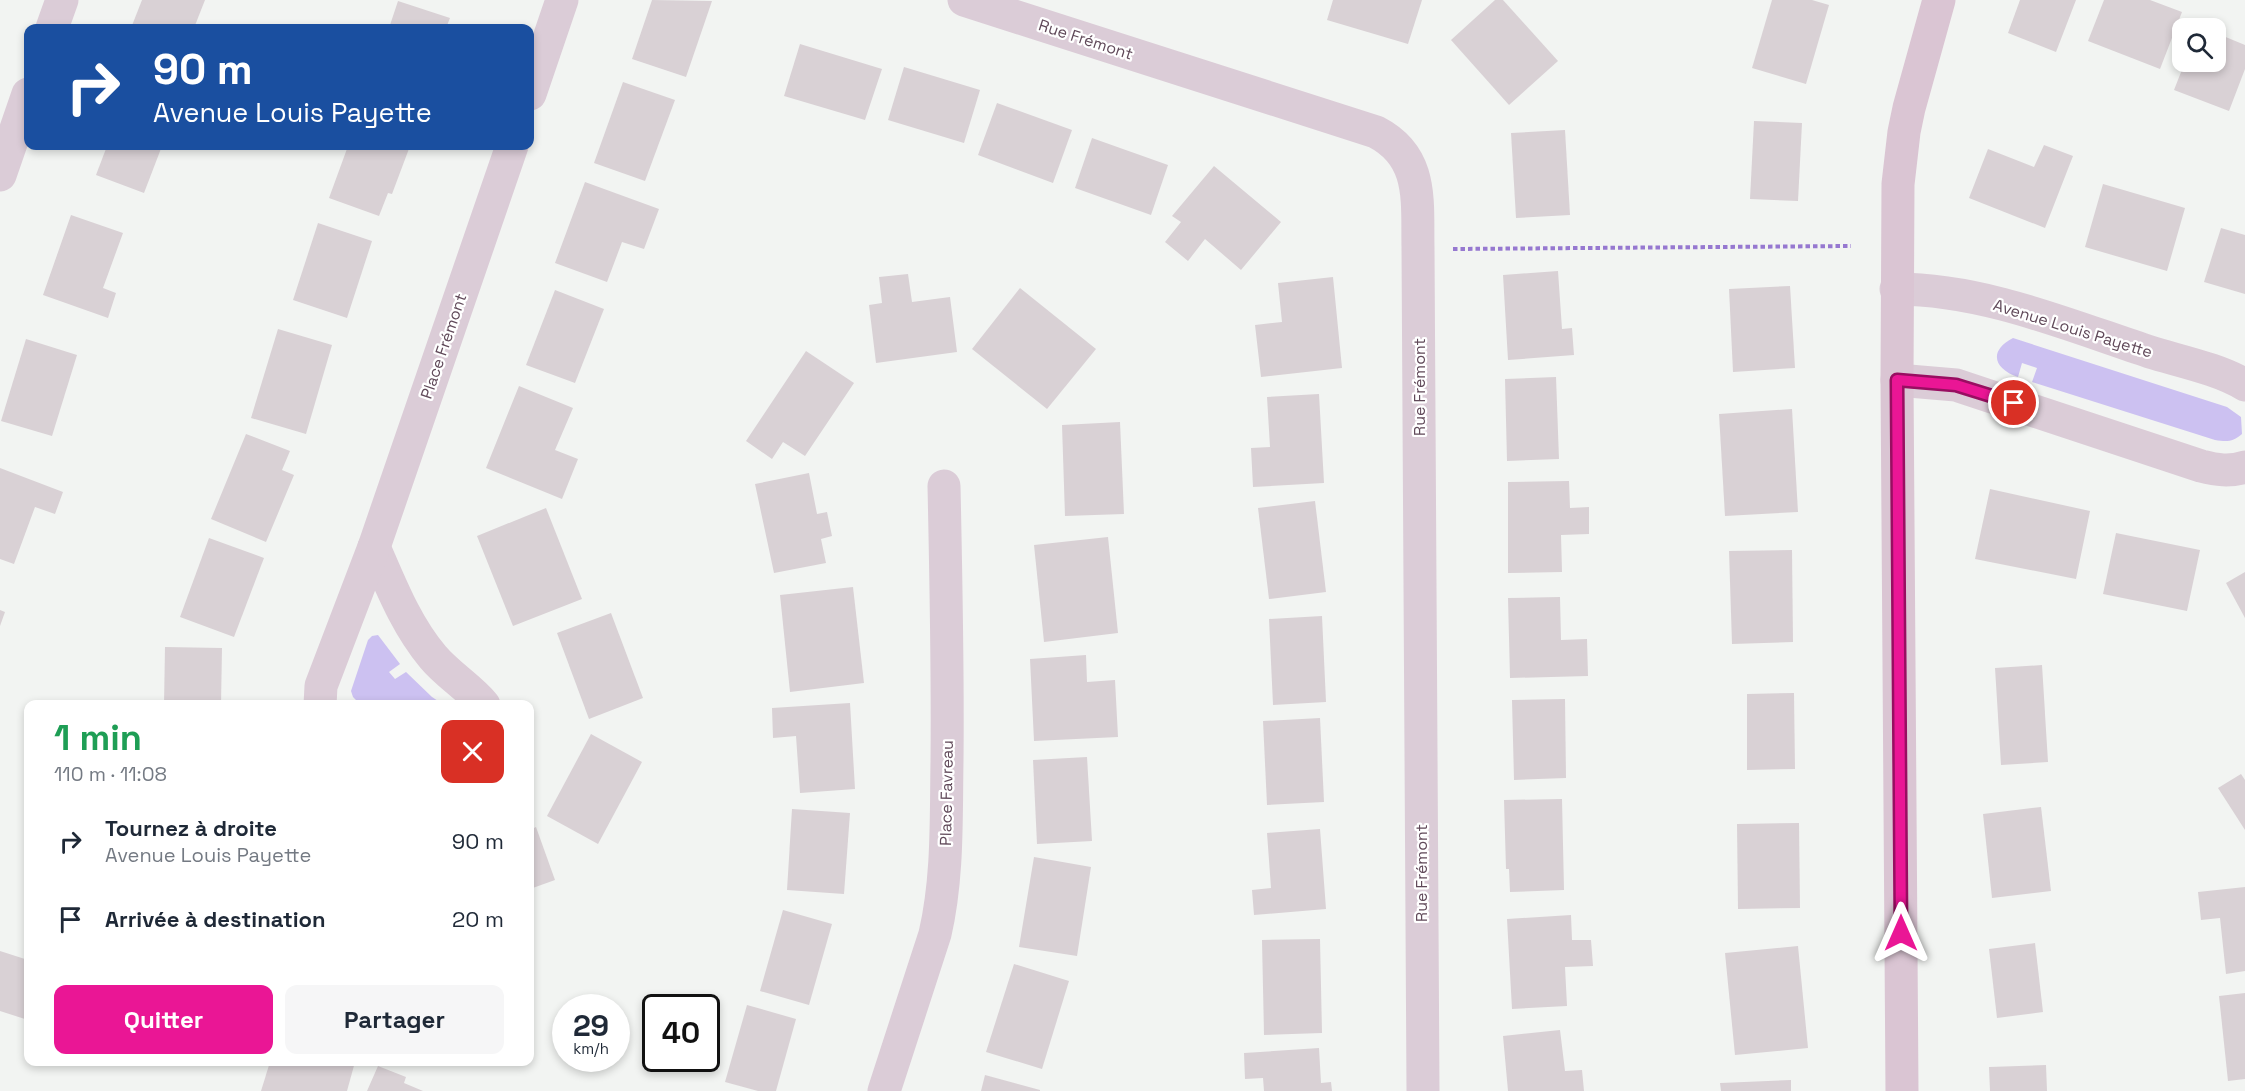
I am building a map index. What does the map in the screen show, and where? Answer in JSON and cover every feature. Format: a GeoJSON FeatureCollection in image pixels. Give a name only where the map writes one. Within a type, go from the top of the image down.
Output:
{"type":"FeatureCollection","features":[{"type":"Feature","properties":{"kind":"street"},"geometry":{"type":"LineString","coordinates":[[53,24],[62,0]]}},
{"type":"Feature","properties":{"kind":"street"},"geometry":{"type":"LineString","coordinates":[[534,82],[562,0]]}},
{"type":"Feature","properties":{"kind":"street","name":"Rue Frémont"},"geometry":{"type":"LineString","coordinates":[[964,0],[1360,126],[1389,139],[1399,148],[1411,168],[1416,194],[1418,248],[1422,1091]]}},
{"type":"Feature","properties":{"kind":"street"},"geometry":{"type":"LineString","coordinates":[[1902,1091],[1896,289],[1898,184],[1904,132],[1915,83],[1939,0]]}},
{"type":"Feature","properties":{"kind":"street"},"geometry":{"type":"LineString","coordinates":[[0,175],[24,106]]}},
{"type":"Feature","properties":{"kind":"street","name":"Place Frémont"},"geometry":{"type":"LineString","coordinates":[[320,700],[321,686],[374,548],[511,150]]}},
{"type":"Feature","properties":{"kind":"street","name":"Avenue Louis Payette"},"geometry":{"type":"LineString","coordinates":[[1896,289],[1922,289],[1956,294],[2009,307],[2202,368],[2245,385]]}},
{"type":"Feature","properties":{"kind":"street"},"geometry":{"type":"LineString","coordinates":[[1897,380],[1956,385],[2201,466],[2221,471],[2234,471],[2245,467]]}},
{"type":"Feature","properties":{"kind":"street","name":"Place Favreau"},"geometry":{"type":"LineString","coordinates":[[884,1091],[941,910],[946,855],[948,656],[945,486]]}},
{"type":"Feature","properties":{"kind":"street"},"geometry":{"type":"LineString","coordinates":[[374,548],[406,619],[422,642],[434,658],[480,700]]}},
{"type":"Feature","properties":{"kind":"path"},"geometry":{"type":"LineString","coordinates":[[1450,249],[1851,246]]}},
{"type":"Feature","properties":{"kind":"shaded area"},"geometry":{"type":"Polygon","coordinates":[[[2013,338],[2227,407],[2241,417],[2242,434],[2230,441],[2215,440],[2032,382],[2037,368],[2022,363],[2018,377],[2010,374],[1999,365],[1997,354],[2005,343],[2013,338]]]}},
{"type":"Feature","properties":{"kind":"shaded area"},"geometry":{"type":"Polygon","coordinates":[[[378,635],[400,664],[389,672],[395,679],[406,672],[436,700],[356,700],[351,691],[368,640],[378,635]]]}},
{"type":"Feature","properties":{"kind":"building"},"geometry":{"type":"Polygon","coordinates":[[[142,0],[205,0],[196,24],[133,24],[142,0]]]}},
{"type":"Feature","properties":{"kind":"building"},"geometry":{"type":"Polygon","coordinates":[[[652,0],[712,1],[686,77],[632,59],[652,0]]]}},
{"type":"Feature","properties":{"kind":"building"},"geometry":{"type":"Polygon","coordinates":[[[1333,0],[1422,0],[1408,44],[1327,20],[1333,0]]]}},
{"type":"Feature","properties":{"kind":"building"},"geometry":{"type":"Polygon","coordinates":[[[1495,0],[1503,0],[1558,61],[1509,105],[1451,40],[1495,0]]]}},
{"type":"Feature","properties":{"kind":"building"},"geometry":{"type":"Polygon","coordinates":[[[1772,0],[1812,0],[1829,5],[1806,84],[1752,68],[1772,0]]]}},
{"type":"Feature","properties":{"kind":"building"},"geometry":{"type":"Polygon","coordinates":[[[2020,0],[2076,0],[2056,52],[2008,33],[2020,0]]]}},
{"type":"Feature","properties":{"kind":"building"},"geometry":{"type":"Polygon","coordinates":[[[2104,0],[2150,0],[2182,12],[2180,18],[2172,18],[2172,38],[2160,69],[2088,41],[2104,0]]]}},
{"type":"Feature","properties":{"kind":"building"},"geometry":{"type":"Polygon","coordinates":[[[398,1],[450,18],[448,24],[390,24],[398,1]]]}},
{"type":"Feature","properties":{"kind":"building"},"geometry":{"type":"Polygon","coordinates":[[[2226,37],[2245,45],[2245,69],[2229,111],[2174,90],[2181,72],[2226,72],[2226,37]]]}},
{"type":"Feature","properties":{"kind":"building"},"geometry":{"type":"Polygon","coordinates":[[[800,44],[882,69],[865,120],[784,96],[800,44]]]}},
{"type":"Feature","properties":{"kind":"building"},"geometry":{"type":"Polygon","coordinates":[[[904,67],[980,90],[964,143],[888,120],[904,67]]]}},
{"type":"Feature","properties":{"kind":"building"},"geometry":{"type":"Polygon","coordinates":[[[623,82],[675,100],[645,181],[594,163],[623,82]]]}},
{"type":"Feature","properties":{"kind":"building"},"geometry":{"type":"Polygon","coordinates":[[[997,103],[1072,130],[1053,183],[978,155],[997,103]]]}},
{"type":"Feature","properties":{"kind":"building"},"geometry":{"type":"Polygon","coordinates":[[[1754,121],[1802,123],[1798,201],[1750,199],[1754,121]]]}},
{"type":"Feature","properties":{"kind":"building"},"geometry":{"type":"Polygon","coordinates":[[[1565,130],[1570,215],[1516,218],[1511,133],[1565,130]]]}},
{"type":"Feature","properties":{"kind":"building"},"geometry":{"type":"Polygon","coordinates":[[[1092,138],[1168,165],[1151,215],[1075,188],[1092,138]]]}},
{"type":"Feature","properties":{"kind":"building"},"geometry":{"type":"Polygon","coordinates":[[[2044,145],[2073,156],[2045,228],[1969,198],[1988,149],[2034,167],[2044,145]]]}},
{"type":"Feature","properties":{"kind":"building"},"geometry":{"type":"Polygon","coordinates":[[[105,150],[160,150],[144,193],[96,175],[105,150]]]}},
{"type":"Feature","properties":{"kind":"building"},"geometry":{"type":"Polygon","coordinates":[[[347,150],[408,150],[392,194],[388,193],[379,216],[329,198],[347,150]]]}},
{"type":"Feature","properties":{"kind":"building"},"geometry":{"type":"Polygon","coordinates":[[[1214,166],[1281,222],[1241,270],[1205,239],[1188,261],[1165,242],[1181,222],[1172,216],[1214,166]]]}},
{"type":"Feature","properties":{"kind":"building"},"geometry":{"type":"Polygon","coordinates":[[[585,182],[659,209],[644,249],[622,242],[607,282],[555,263],[585,182]]]}},
{"type":"Feature","properties":{"kind":"building"},"geometry":{"type":"Polygon","coordinates":[[[2103,184],[2185,208],[2167,271],[2085,247],[2103,184]]]}},
{"type":"Feature","properties":{"kind":"building"},"geometry":{"type":"Polygon","coordinates":[[[71,215],[123,233],[103,288],[116,293],[108,318],[43,295],[71,215]]]}},
{"type":"Feature","properties":{"kind":"building"},"geometry":{"type":"Polygon","coordinates":[[[318,223],[372,241],[347,318],[293,300],[318,223]]]}},
{"type":"Feature","properties":{"kind":"building"},"geometry":{"type":"Polygon","coordinates":[[[2221,228],[2245,235],[2245,294],[2204,282],[2221,228]]]}},
{"type":"Feature","properties":{"kind":"building"},"geometry":{"type":"Polygon","coordinates":[[[1558,271],[1562,329],[1572,328],[1574,355],[1508,360],[1503,275],[1558,271]]]}},
{"type":"Feature","properties":{"kind":"building"},"geometry":{"type":"Polygon","coordinates":[[[908,274],[912,302],[950,297],[957,352],[876,363],[869,305],[882,303],[879,277],[908,274]]]}},
{"type":"Feature","properties":{"kind":"building"},"geometry":{"type":"Polygon","coordinates":[[[1333,277],[1342,368],[1261,377],[1255,325],[1282,322],[1278,283],[1333,277]]]}},
{"type":"Feature","properties":{"kind":"building"},"geometry":{"type":"Polygon","coordinates":[[[1790,286],[1795,368],[1733,372],[1729,289],[1790,286]]]}},
{"type":"Feature","properties":{"kind":"building"},"geometry":{"type":"Polygon","coordinates":[[[1020,288],[1096,349],[1047,409],[972,349],[1020,288]]]}},
{"type":"Feature","properties":{"kind":"building"},"geometry":{"type":"Polygon","coordinates":[[[555,290],[604,309],[575,383],[526,365],[555,290]]]}},
{"type":"Feature","properties":{"kind":"building"},"geometry":{"type":"Polygon","coordinates":[[[278,329],[332,345],[306,434],[251,418],[278,329]]]}},
{"type":"Feature","properties":{"kind":"building"},"geometry":{"type":"Polygon","coordinates":[[[26,339],[77,355],[52,436],[1,421],[26,339]]]}},
{"type":"Feature","properties":{"kind":"building"},"geometry":{"type":"Polygon","coordinates":[[[806,351],[854,383],[805,456],[783,442],[772,459],[746,441],[806,351]]]}},
{"type":"Feature","properties":{"kind":"building"},"geometry":{"type":"Polygon","coordinates":[[[1556,377],[1559,459],[1507,461],[1505,379],[1556,377]]]}},
{"type":"Feature","properties":{"kind":"building"},"geometry":{"type":"Polygon","coordinates":[[[519,386],[573,408],[555,450],[578,459],[562,499],[486,468],[519,386]]]}},
{"type":"Feature","properties":{"kind":"building"},"geometry":{"type":"Polygon","coordinates":[[[1319,394],[1324,483],[1253,487],[1251,448],[1270,447],[1267,397],[1319,394]]]}},
{"type":"Feature","properties":{"kind":"building"},"geometry":{"type":"Polygon","coordinates":[[[1792,409],[1798,512],[1725,516],[1719,414],[1792,409]]]}},
{"type":"Feature","properties":{"kind":"building"},"geometry":{"type":"Polygon","coordinates":[[[1120,422],[1124,514],[1065,516],[1062,425],[1120,422]]]}},
{"type":"Feature","properties":{"kind":"building"},"geometry":{"type":"Polygon","coordinates":[[[246,434],[290,451],[282,470],[294,475],[266,542],[211,519],[246,434]]]}},
{"type":"Feature","properties":{"kind":"building"},"geometry":{"type":"Polygon","coordinates":[[[0,468],[63,492],[55,514],[35,507],[14,564],[0,559],[0,468]]]}},
{"type":"Feature","properties":{"kind":"building"},"geometry":{"type":"Polygon","coordinates":[[[809,473],[817,514],[827,512],[832,536],[821,539],[826,563],[774,573],[755,484],[809,473]]]}},
{"type":"Feature","properties":{"kind":"building"},"geometry":{"type":"Polygon","coordinates":[[[1569,481],[1570,508],[1589,507],[1589,534],[1561,535],[1562,572],[1508,573],[1508,482],[1569,481]]]}},
{"type":"Feature","properties":{"kind":"building"},"geometry":{"type":"Polygon","coordinates":[[[1990,489],[2090,511],[2076,579],[1975,559],[1990,489]]]}},
{"type":"Feature","properties":{"kind":"building"},"geometry":{"type":"Polygon","coordinates":[[[1315,501],[1326,592],[1269,599],[1258,508],[1315,501]]]}},
{"type":"Feature","properties":{"kind":"building"},"geometry":{"type":"Polygon","coordinates":[[[546,508],[582,599],[513,626],[477,536],[546,508]]]}},
{"type":"Feature","properties":{"kind":"building"},"geometry":{"type":"Polygon","coordinates":[[[2116,533],[2200,550],[2187,611],[2103,594],[2116,533]]]}},
{"type":"Feature","properties":{"kind":"building"},"geometry":{"type":"Polygon","coordinates":[[[1108,537],[1118,633],[1044,642],[1034,545],[1108,537]]]}},
{"type":"Feature","properties":{"kind":"building"},"geometry":{"type":"Polygon","coordinates":[[[209,538],[264,558],[234,637],[180,617],[209,538]]]}},
{"type":"Feature","properties":{"kind":"building"},"geometry":{"type":"Polygon","coordinates":[[[1792,550],[1793,642],[1732,644],[1729,551],[1792,550]]]}},
{"type":"Feature","properties":{"kind":"building"},"geometry":{"type":"Polygon","coordinates":[[[2245,572],[2245,618],[2226,583],[2245,572]]]}},
{"type":"Feature","properties":{"kind":"building"},"geometry":{"type":"Polygon","coordinates":[[[853,587],[864,683],[790,692],[780,595],[853,587]]]}},
{"type":"Feature","properties":{"kind":"building"},"geometry":{"type":"Polygon","coordinates":[[[1560,597],[1561,640],[1587,639],[1588,676],[1510,678],[1508,598],[1560,597]]]}},
{"type":"Feature","properties":{"kind":"building"},"geometry":{"type":"Polygon","coordinates":[[[0,610],[5,612],[0,626],[0,610]]]}},
{"type":"Feature","properties":{"kind":"building"},"geometry":{"type":"Polygon","coordinates":[[[611,613],[643,698],[589,719],[557,633],[611,613]]]}},
{"type":"Feature","properties":{"kind":"building"},"geometry":{"type":"Polygon","coordinates":[[[1322,616],[1326,702],[1273,705],[1269,619],[1322,616]]]}},
{"type":"Feature","properties":{"kind":"building"},"geometry":{"type":"Polygon","coordinates":[[[165,647],[222,648],[221,700],[164,700],[165,647]]]}},
{"type":"Feature","properties":{"kind":"building"},"geometry":{"type":"Polygon","coordinates":[[[1086,655],[1087,682],[1115,680],[1118,737],[1034,741],[1030,659],[1086,655]]]}},
{"type":"Feature","properties":{"kind":"building"},"geometry":{"type":"Polygon","coordinates":[[[2042,665],[2048,762],[2001,765],[1995,668],[2042,665]]]}},
{"type":"Feature","properties":{"kind":"building"},"geometry":{"type":"Polygon","coordinates":[[[1794,693],[1795,769],[1747,770],[1747,694],[1794,693]]]}},
{"type":"Feature","properties":{"kind":"building"},"geometry":{"type":"Polygon","coordinates":[[[1565,699],[1566,778],[1514,780],[1512,700],[1565,699]]]}},
{"type":"Feature","properties":{"kind":"building"},"geometry":{"type":"Polygon","coordinates":[[[850,703],[855,789],[800,793],[796,736],[773,738],[772,708],[850,703]]]}},
{"type":"Feature","properties":{"kind":"building"},"geometry":{"type":"Polygon","coordinates":[[[1320,718],[1324,802],[1267,805],[1263,721],[1320,718]]]}},
{"type":"Feature","properties":{"kind":"building"},"geometry":{"type":"Polygon","coordinates":[[[591,734],[642,762],[598,844],[547,816],[591,734]]]}},
{"type":"Feature","properties":{"kind":"building"},"geometry":{"type":"Polygon","coordinates":[[[1087,757],[1092,841],[1037,844],[1033,760],[1087,757]]]}},
{"type":"Feature","properties":{"kind":"building"},"geometry":{"type":"Polygon","coordinates":[[[2241,774],[2245,780],[2245,830],[2218,788],[2241,774]]]}},
{"type":"Feature","properties":{"kind":"building"},"geometry":{"type":"Polygon","coordinates":[[[1562,799],[1564,890],[1510,892],[1509,869],[1506,869],[1504,800],[1562,799]]]}},
{"type":"Feature","properties":{"kind":"building"},"geometry":{"type":"Polygon","coordinates":[[[2041,807],[2051,891],[1992,898],[1983,814],[2041,807]]]}},
{"type":"Feature","properties":{"kind":"building"},"geometry":{"type":"Polygon","coordinates":[[[792,809],[850,813],[844,894],[787,890],[792,809]]]}},
{"type":"Feature","properties":{"kind":"building"},"geometry":{"type":"Polygon","coordinates":[[[1799,823],[1800,908],[1738,909],[1737,824],[1799,823]]]}},
{"type":"Feature","properties":{"kind":"building"},"geometry":{"type":"Polygon","coordinates":[[[536,827],[555,880],[534,888],[534,828],[536,827]]]}},
{"type":"Feature","properties":{"kind":"building"},"geometry":{"type":"Polygon","coordinates":[[[1320,829],[1326,909],[1254,915],[1252,890],[1271,888],[1267,833],[1320,829]]]}},
{"type":"Feature","properties":{"kind":"building"},"geometry":{"type":"Polygon","coordinates":[[[1034,857],[1091,867],[1077,956],[1019,947],[1034,857]]]}},
{"type":"Feature","properties":{"kind":"building"},"geometry":{"type":"Polygon","coordinates":[[[2245,887],[2245,971],[2226,974],[2220,918],[2201,920],[2198,892],[2245,887]]]}},
{"type":"Feature","properties":{"kind":"building"},"geometry":{"type":"Polygon","coordinates":[[[783,910],[832,924],[809,1005],[760,991],[783,910]]]}},
{"type":"Feature","properties":{"kind":"building"},"geometry":{"type":"Polygon","coordinates":[[[1571,915],[1572,940],[1591,940],[1593,966],[1565,967],[1567,1006],[1512,1009],[1507,919],[1571,915]]]}},
{"type":"Feature","properties":{"kind":"building"},"geometry":{"type":"Polygon","coordinates":[[[1320,939],[1322,1033],[1264,1035],[1262,940],[1320,939]]]}},
{"type":"Feature","properties":{"kind":"building"},"geometry":{"type":"Polygon","coordinates":[[[2035,943],[2043,1012],[1997,1018],[1989,949],[2035,943]]]}},
{"type":"Feature","properties":{"kind":"building"},"geometry":{"type":"Polygon","coordinates":[[[1798,946],[1808,1048],[1735,1055],[1725,953],[1798,946]]]}},
{"type":"Feature","properties":{"kind":"building"},"geometry":{"type":"Polygon","coordinates":[[[0,951],[24,959],[24,1019],[0,1011],[0,951]]]}},
{"type":"Feature","properties":{"kind":"building"},"geometry":{"type":"Polygon","coordinates":[[[1014,964],[1069,981],[1042,1069],[986,1052],[1014,964]]]}},
{"type":"Feature","properties":{"kind":"building"},"geometry":{"type":"Polygon","coordinates":[[[2245,993],[2245,1079],[2228,1081],[2219,996],[2245,993]]]}},
{"type":"Feature","properties":{"kind":"building"},"geometry":{"type":"Polygon","coordinates":[[[747,1005],[796,1019],[776,1091],[758,1091],[725,1082],[747,1005]]]}},
{"type":"Feature","properties":{"kind":"building"},"geometry":{"type":"Polygon","coordinates":[[[1560,1030],[1565,1071],[1582,1070],[1584,1091],[1508,1091],[1503,1036],[1560,1030]]]}},
{"type":"Feature","properties":{"kind":"building"},"geometry":{"type":"Polygon","coordinates":[[[1319,1048],[1321,1083],[1331,1082],[1332,1091],[1264,1091],[1263,1078],[1245,1079],[1244,1053],[1319,1048]]]}},
{"type":"Feature","properties":{"kind":"building"},"geometry":{"type":"Polygon","coordinates":[[[2046,1065],[2047,1091],[1990,1091],[1989,1067],[2046,1065]]]}},
{"type":"Feature","properties":{"kind":"building"},"geometry":{"type":"Polygon","coordinates":[[[269,1066],[354,1066],[347,1091],[261,1091],[269,1066]]]}},
{"type":"Feature","properties":{"kind":"building"},"geometry":{"type":"Polygon","coordinates":[[[378,1066],[406,1077],[404,1083],[423,1091],[367,1091],[378,1066]]]}},
{"type":"Feature","properties":{"kind":"building"},"geometry":{"type":"Polygon","coordinates":[[[985,1075],[1040,1090],[1040,1091],[981,1091],[985,1075]]]}},
{"type":"Feature","properties":{"kind":"building"},"geometry":{"type":"Polygon","coordinates":[[[1791,1080],[1791,1091],[1721,1091],[1720,1083],[1791,1080]]]}},
{"type":"Feature","properties":{"kind":"route"},"geometry":{"type":"LineString","coordinates":[[1901,933],[1897,380],[1956,385],[2014,403]]}}]}
